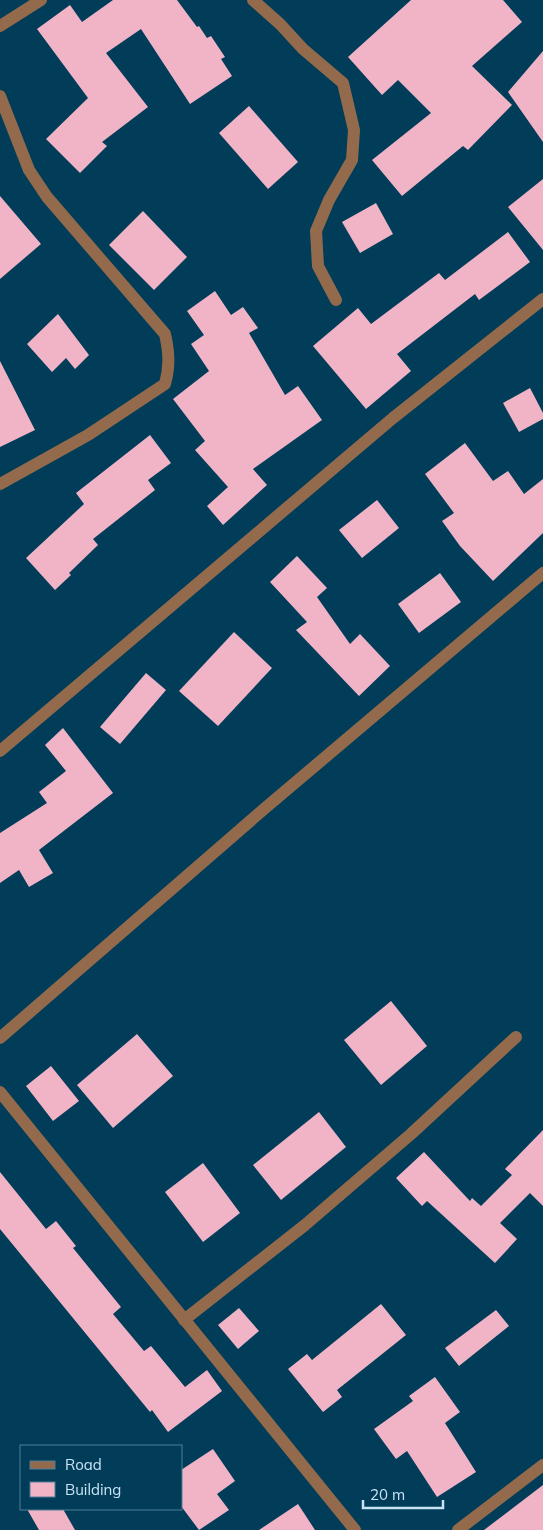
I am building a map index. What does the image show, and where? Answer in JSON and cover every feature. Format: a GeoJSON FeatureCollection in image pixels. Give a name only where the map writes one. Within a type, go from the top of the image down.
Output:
{"type":"FeatureCollection","features":[{"type":"Feature","properties":{"kind":"street"},"geometry":{"type":"LineString","coordinates":[[0,26],[41,0]]}},
{"type":"Feature","properties":{"kind":"street"},"geometry":{"type":"LineString","coordinates":[[253,0],[343,83],[354,130],[352,160],[329,200],[316,231],[318,266],[336,300]]}},
{"type":"Feature","properties":{"kind":"street"},"geometry":{"type":"LineString","coordinates":[[0,96],[29,170],[47,197],[165,334],[169,369],[165,384],[88,435],[0,484]]}},
{"type":"Feature","properties":{"kind":"street"},"geometry":{"type":"LineString","coordinates":[[0,750],[393,418],[543,299]]}},
{"type":"Feature","properties":{"kind":"street"},"geometry":{"type":"LineString","coordinates":[[0,1038],[264,809],[543,573]]}},
{"type":"Feature","properties":{"kind":"street"},"geometry":{"type":"LineString","coordinates":[[184,1320],[320,1212],[411,1134],[516,1037]]}},
{"type":"Feature","properties":{"kind":"street"},"geometry":{"type":"LineString","coordinates":[[0,1092],[354,1530]]}},
{"type":"Feature","properties":{"kind":"street"},"geometry":{"type":"LineString","coordinates":[[458,1530],[543,1465]]}},
{"type":"Feature","properties":{"kind":"building"},"geometry":{"type":"Polygon","coordinates":[[[113,0],[177,0],[207,38],[211,36],[225,57],[221,59],[232,76],[190,104],[141,29],[106,53],[148,107],[102,142],[107,146],[80,173],[46,139],[88,98],[37,29],[70,5],[82,22],[113,0]]]}},
{"type":"Feature","properties":{"kind":"building"},"geometry":{"type":"Polygon","coordinates":[[[411,0],[503,0],[522,22],[472,66],[512,105],[468,150],[463,146],[402,196],[372,160],[431,113],[398,80],[382,95],[348,57],[411,0]]]}},
{"type":"Feature","properties":{"kind":"building"},"geometry":{"type":"Polygon","coordinates":[[[543,51],[543,142],[508,92],[543,51]]]}},
{"type":"Feature","properties":{"kind":"building"},"geometry":{"type":"Polygon","coordinates":[[[249,106],[298,162],[268,189],[219,133],[249,106]]]}},
{"type":"Feature","properties":{"kind":"building"},"geometry":{"type":"Polygon","coordinates":[[[543,179],[543,250],[508,207],[543,179]]]}},
{"type":"Feature","properties":{"kind":"building"},"geometry":{"type":"Polygon","coordinates":[[[0,196],[41,244],[0,279],[0,196]]]}},
{"type":"Feature","properties":{"kind":"building"},"geometry":{"type":"Polygon","coordinates":[[[376,203],[393,234],[360,253],[342,222],[376,203]]]}},
{"type":"Feature","properties":{"kind":"building"},"geometry":{"type":"Polygon","coordinates":[[[143,211],[187,257],[154,290],[109,245],[143,211]]]}},
{"type":"Feature","properties":{"kind":"building"},"geometry":{"type":"Polygon","coordinates":[[[508,232],[530,262],[479,300],[475,294],[397,354],[411,371],[366,409],[313,346],[358,308],[371,324],[439,273],[445,280],[508,232]]]}},
{"type":"Feature","properties":{"kind":"building"},"geometry":{"type":"Polygon","coordinates":[[[215,291],[231,315],[243,307],[258,328],[249,333],[285,395],[298,386],[322,420],[253,469],[267,485],[223,525],[207,506],[228,487],[195,450],[205,441],[173,399],[209,371],[191,344],[204,335],[187,311],[215,291]]]}},
{"type":"Feature","properties":{"kind":"building"},"geometry":{"type":"Polygon","coordinates":[[[58,314],[89,355],[75,369],[66,358],[52,372],[27,344],[58,314]]]}},
{"type":"Feature","properties":{"kind":"building"},"geometry":{"type":"Polygon","coordinates":[[[0,361],[35,430],[0,447],[0,361]]]}},
{"type":"Feature","properties":{"kind":"building"},"geometry":{"type":"Polygon","coordinates":[[[530,388],[543,413],[543,419],[519,432],[503,403],[530,388]]]}},
{"type":"Feature","properties":{"kind":"building"},"geometry":{"type":"Polygon","coordinates":[[[150,435],[171,463],[148,480],[155,490],[93,539],[98,545],[69,573],[71,575],[55,590],[26,558],[84,504],[76,493],[150,435]]]}},
{"type":"Feature","properties":{"kind":"building"},"geometry":{"type":"Polygon","coordinates":[[[465,443],[493,481],[508,471],[524,494],[543,479],[543,533],[493,581],[460,546],[442,521],[454,513],[425,474],[465,443]]]}},
{"type":"Feature","properties":{"kind":"building"},"geometry":{"type":"Polygon","coordinates":[[[377,500],[399,528],[362,558],[339,530],[377,500]]]}},
{"type":"Feature","properties":{"kind":"building"},"geometry":{"type":"Polygon","coordinates":[[[297,556],[327,588],[317,597],[350,644],[360,634],[390,666],[359,696],[296,630],[307,622],[270,582],[297,556]]]}},
{"type":"Feature","properties":{"kind":"building"},"geometry":{"type":"Polygon","coordinates":[[[440,573],[461,602],[419,633],[398,604],[440,573]]]}},
{"type":"Feature","properties":{"kind":"building"},"geometry":{"type":"Polygon","coordinates":[[[234,632],[272,668],[218,726],[179,691],[234,632]]]}},
{"type":"Feature","properties":{"kind":"building"},"geometry":{"type":"Polygon","coordinates":[[[146,673],[166,690],[120,744],[100,727],[146,673]]]}},
{"type":"Feature","properties":{"kind":"building"},"geometry":{"type":"Polygon","coordinates":[[[63,728],[113,793],[39,850],[53,873],[29,887],[19,870],[0,883],[0,833],[47,803],[39,792],[66,771],[45,745],[63,728]]]}},
{"type":"Feature","properties":{"kind":"building"},"geometry":{"type":"Polygon","coordinates":[[[391,1001],[427,1046],[381,1085],[344,1040],[391,1001]]]}},
{"type":"Feature","properties":{"kind":"building"},"geometry":{"type":"Polygon","coordinates":[[[137,1034],[173,1076],[113,1128],[77,1085],[137,1034]]]}},
{"type":"Feature","properties":{"kind":"building"},"geometry":{"type":"Polygon","coordinates":[[[51,1066],[79,1101],[53,1121],[26,1086],[51,1066]]]}},
{"type":"Feature","properties":{"kind":"building"},"geometry":{"type":"Polygon","coordinates":[[[319,1112],[346,1147],[281,1200],[253,1165],[319,1112]]]}},
{"type":"Feature","properties":{"kind":"building"},"geometry":{"type":"Polygon","coordinates":[[[543,1130],[543,1206],[530,1193],[500,1223],[517,1239],[495,1263],[427,1201],[422,1206],[396,1178],[424,1152],[470,1201],[472,1198],[481,1206],[512,1175],[505,1169],[543,1130]]]}},
{"type":"Feature","properties":{"kind":"building"},"geometry":{"type":"Polygon","coordinates":[[[203,1163],[240,1213],[203,1242],[165,1192],[203,1163]]]}},
{"type":"Feature","properties":{"kind":"building"},"geometry":{"type":"Polygon","coordinates":[[[0,1172],[46,1229],[56,1221],[76,1246],[73,1248],[121,1307],[113,1314],[144,1351],[151,1346],[185,1387],[207,1370],[222,1391],[168,1432],[152,1410],[150,1412],[0,1229],[0,1172]]]}},
{"type":"Feature","properties":{"kind":"building"},"geometry":{"type":"Polygon","coordinates":[[[381,1304],[406,1335],[337,1390],[342,1397],[323,1412],[288,1369],[307,1354],[312,1360],[381,1304]]]}},
{"type":"Feature","properties":{"kind":"building"},"geometry":{"type":"Polygon","coordinates":[[[239,1308],[259,1331],[238,1349],[218,1325],[239,1308]]]}},
{"type":"Feature","properties":{"kind":"building"},"geometry":{"type":"Polygon","coordinates":[[[496,1310],[509,1326],[459,1366],[445,1348],[496,1310]]]}},
{"type":"Feature","properties":{"kind":"building"},"geometry":{"type":"Polygon","coordinates":[[[435,1377],[460,1412],[445,1423],[476,1472],[437,1497],[407,1451],[396,1459],[374,1429],[413,1401],[409,1396],[435,1377]]]}},
{"type":"Feature","properties":{"kind":"building"},"geometry":{"type":"Polygon","coordinates":[[[213,1449],[235,1481],[217,1494],[229,1510],[199,1530],[182,1507],[182,1469],[213,1449]]]}},
{"type":"Feature","properties":{"kind":"building"},"geometry":{"type":"Polygon","coordinates":[[[543,1485],[543,1530],[484,1530],[543,1485]]]}},
{"type":"Feature","properties":{"kind":"building"},"geometry":{"type":"Polygon","coordinates":[[[298,1504],[315,1530],[259,1530],[298,1504]]]}},
{"type":"Feature","properties":{"kind":"building"},"geometry":{"type":"Polygon","coordinates":[[[28,1510],[64,1510],[75,1530],[39,1530],[28,1510]]]}}]}
